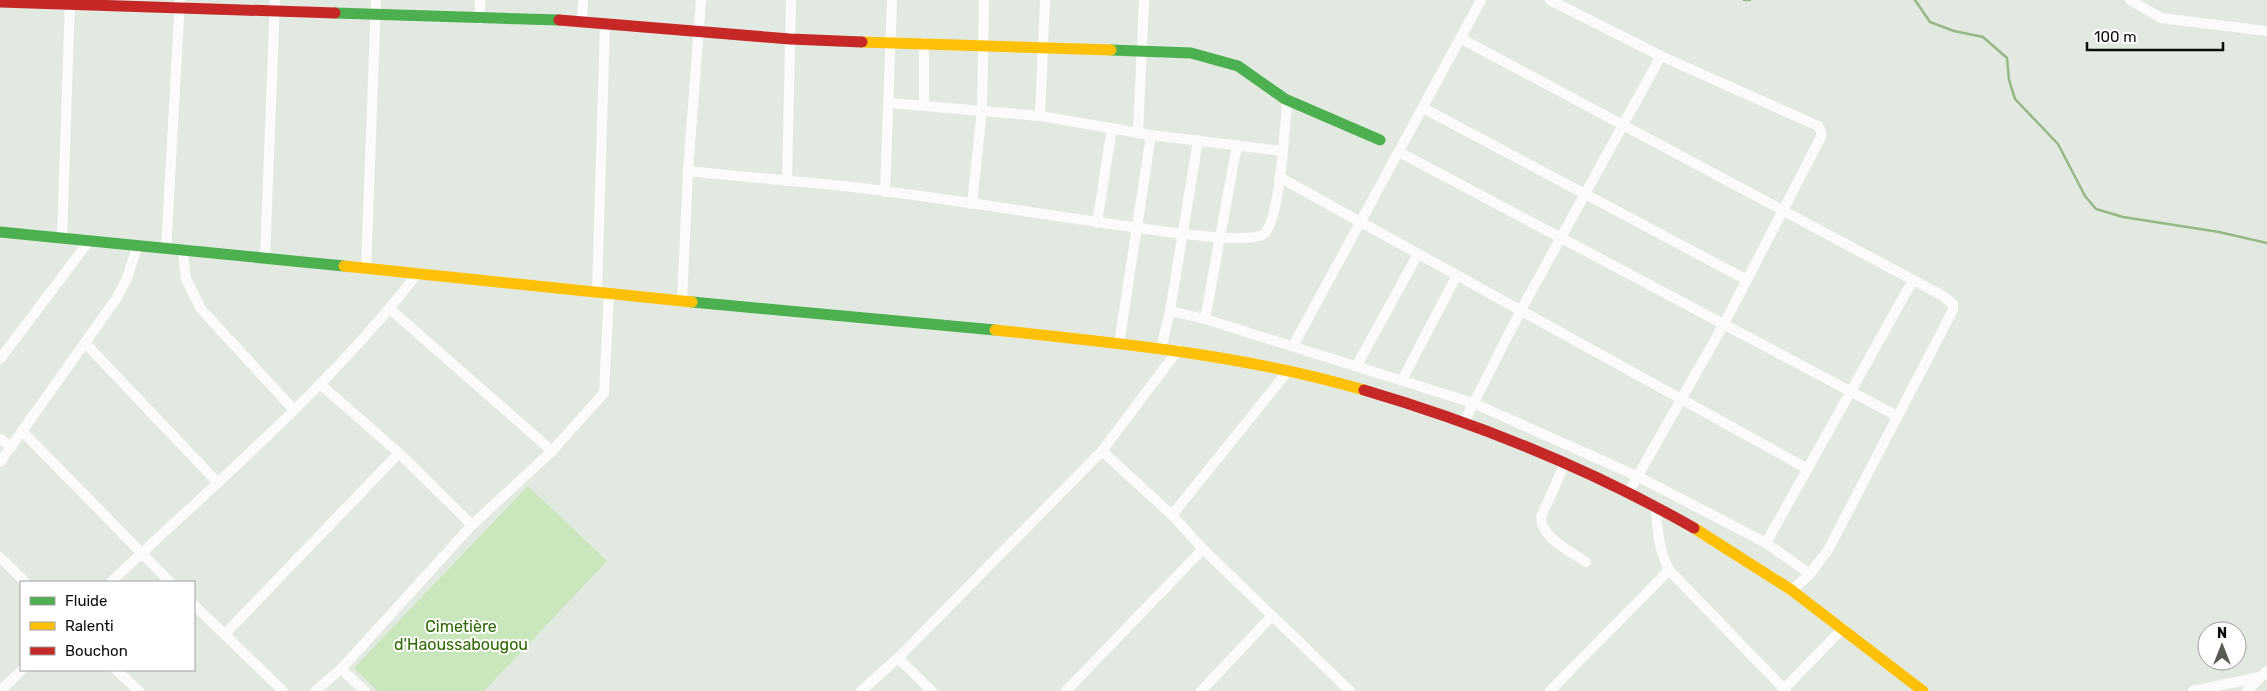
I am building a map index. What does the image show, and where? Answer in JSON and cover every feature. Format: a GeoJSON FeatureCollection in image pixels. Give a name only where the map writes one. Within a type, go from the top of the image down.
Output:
{"type":"FeatureCollection","features":[{"type":"Feature","properties":{"kind":"street"},"geometry":{"type":"LineString","coordinates":[[265,258],[275,0]]}},
{"type":"Feature","properties":{"kind":"street"},"geometry":{"type":"LineString","coordinates":[[366,269],[376,0]]}},
{"type":"Feature","properties":{"kind":"street"},"geometry":{"type":"LineString","coordinates":[[480,0],[480,19]]}},
{"type":"Feature","properties":{"kind":"street"},"geometry":{"type":"LineString","coordinates":[[582,22],[583,0]]}},
{"type":"Feature","properties":{"kind":"street"},"geometry":{"type":"LineString","coordinates":[[682,301],[688,171],[701,0]]}},
{"type":"Feature","properties":{"kind":"street"},"geometry":{"type":"LineString","coordinates":[[787,181],[791,0]]}},
{"type":"Feature","properties":{"kind":"street"},"geometry":{"type":"LineString","coordinates":[[886,192],[892,0]]}},
{"type":"Feature","properties":{"kind":"street"},"geometry":{"type":"LineString","coordinates":[[972,204],[982,110],[985,45],[984,0]]}},
{"type":"Feature","properties":{"kind":"street"},"geometry":{"type":"LineString","coordinates":[[1040,116],[1045,0]]}},
{"type":"Feature","properties":{"kind":"street"},"geometry":{"type":"LineString","coordinates":[[1138,133],[1144,0]]}},
{"type":"Feature","properties":{"kind":"street"},"geometry":{"type":"LineString","coordinates":[[1292,346],[1361,223],[1481,0]]}},
{"type":"Feature","properties":{"kind":"street"},"geometry":{"type":"LineString","coordinates":[[1550,0],[1661,56],[1818,126],[1821,131],[1821,137],[1724,324],[1628,493]]}},
{"type":"Feature","properties":{"kind":"street"},"geometry":{"type":"LineString","coordinates":[[2130,0],[2161,18],[2267,31]]}},
{"type":"Feature","properties":{"kind":"street"},"geometry":{"type":"LineString","coordinates":[[0,2],[180,5],[275,13],[582,22],[790,38],[1044,46],[1191,53],[1238,66],[1285,99],[1380,140]]}},
{"type":"Feature","properties":{"kind":"street"},"geometry":{"type":"LineString","coordinates":[[62,238],[70,3]]}},
{"type":"Feature","properties":{"kind":"street"},"geometry":{"type":"LineString","coordinates":[[166,249],[180,5]]}},
{"type":"Feature","properties":{"kind":"street"},"geometry":{"type":"LineString","coordinates":[[314,691],[341,669],[472,525],[552,450],[604,393],[604,24]]}},
{"type":"Feature","properties":{"kind":"street"},"geometry":{"type":"LineString","coordinates":[[1460,38],[1784,210],[1949,300],[1953,304],[1953,310],[1828,550],[1810,574],[1792,590]]}},
{"type":"Feature","properties":{"kind":"street"},"geometry":{"type":"LineString","coordinates":[[924,43],[924,104]]}},
{"type":"Feature","properties":{"kind":"street"},"geometry":{"type":"LineString","coordinates":[[1464,422],[1521,310],[1661,56]]}},
{"type":"Feature","properties":{"kind":"street"},"geometry":{"type":"LineString","coordinates":[[688,171],[886,192],[1182,234],[1221,238],[1258,238],[1265,232],[1274,215],[1287,107],[1285,99]]}},
{"type":"Feature","properties":{"kind":"street"},"geometry":{"type":"LineString","coordinates":[[889,103],[924,104],[1040,116],[1138,133],[1282,151]]}},
{"type":"Feature","properties":{"kind":"street"},"geometry":{"type":"LineString","coordinates":[[1423,108],[1747,280]]}},
{"type":"Feature","properties":{"kind":"street"},"geometry":{"type":"LineString","coordinates":[[1097,223],[1112,128]]}},
{"type":"Feature","properties":{"kind":"street"},"geometry":{"type":"LineString","coordinates":[[1120,344],[1152,135]]}},
{"type":"Feature","properties":{"kind":"street"},"geometry":{"type":"LineString","coordinates":[[1161,348],[1170,311],[1198,140]]}},
{"type":"Feature","properties":{"kind":"street"},"geometry":{"type":"LineString","coordinates":[[1205,319],[1238,145]]}},
{"type":"Feature","properties":{"kind":"street"},"geometry":{"type":"LineString","coordinates":[[1399,152],[1897,416]]}},
{"type":"Feature","properties":{"kind":"street"},"geometry":{"type":"LineString","coordinates":[[1279,177],[1806,468]]}},
{"type":"Feature","properties":{"kind":"street"},"geometry":{"type":"LineString","coordinates":[[0,232],[682,301],[962,326],[1178,350],[1288,371],[1390,398],[1464,422],[1565,463],[1628,493],[1724,546],[1792,590],[1923,691]]}},
{"type":"Feature","properties":{"kind":"street"},"geometry":{"type":"LineString","coordinates":[[0,359],[89,241]]}},
{"type":"Feature","properties":{"kind":"street"},"geometry":{"type":"LineString","coordinates":[[0,462],[122,288],[138,245]]}},
{"type":"Feature","properties":{"kind":"street"},"geometry":{"type":"LineString","coordinates":[[183,250],[186,279],[201,310],[294,410]]}},
{"type":"Feature","properties":{"kind":"street"},"geometry":{"type":"LineString","coordinates":[[1357,365],[1418,254]]}},
{"type":"Feature","properties":{"kind":"street"},"geometry":{"type":"LineString","coordinates":[[112,581],[218,483],[320,384],[390,309],[418,273]]}},
{"type":"Feature","properties":{"kind":"street"},"geometry":{"type":"LineString","coordinates":[[1402,380],[1457,275]]}},
{"type":"Feature","properties":{"kind":"street"},"geometry":{"type":"LineString","coordinates":[[1766,543],[1806,468],[1913,280]]}},
{"type":"Feature","properties":{"kind":"street"},"geometry":{"type":"LineString","coordinates":[[390,309],[552,450]]}},
{"type":"Feature","properties":{"kind":"street"},"geometry":{"type":"LineString","coordinates":[[1170,311],[1205,319],[1357,365],[1473,403],[1637,476],[1766,543],[1810,574]]}},
{"type":"Feature","properties":{"kind":"street"},"geometry":{"type":"LineString","coordinates":[[0,341],[11,344]]}},
{"type":"Feature","properties":{"kind":"street"},"geometry":{"type":"LineString","coordinates":[[85,343],[218,483]]}},
{"type":"Feature","properties":{"kind":"street"},"geometry":{"type":"LineString","coordinates":[[862,691],[898,658],[1102,451],[1178,350]]}},
{"type":"Feature","properties":{"kind":"street"},"geometry":{"type":"LineString","coordinates":[[1172,515],[1288,371]]}},
{"type":"Feature","properties":{"kind":"street"},"geometry":{"type":"LineString","coordinates":[[320,384],[399,453],[472,525]]}},
{"type":"Feature","properties":{"kind":"street"},"geometry":{"type":"LineString","coordinates":[[22,431],[140,554],[169,581]]}},
{"type":"Feature","properties":{"kind":"street"},"geometry":{"type":"LineString","coordinates":[[0,439],[12,447]]}},
{"type":"Feature","properties":{"kind":"street"},"geometry":{"type":"LineString","coordinates":[[1102,451],[1172,515],[1203,549],[1348,690]]}},
{"type":"Feature","properties":{"kind":"street"},"geometry":{"type":"LineString","coordinates":[[225,634],[399,453]]}},
{"type":"Feature","properties":{"kind":"street"},"geometry":{"type":"LineString","coordinates":[[1565,463],[1541,517],[1541,525],[1545,532],[1586,562]]}},
{"type":"Feature","properties":{"kind":"street"},"geometry":{"type":"LineString","coordinates":[[1656,508],[1659,545],[1669,570],[1785,690],[1843,628]]}},
{"type":"Feature","properties":{"kind":"street"},"geometry":{"type":"LineString","coordinates":[[1066,691],[1203,549]]}},
{"type":"Feature","properties":{"kind":"street"},"geometry":{"type":"LineString","coordinates":[[0,557],[24,581]]}},
{"type":"Feature","properties":{"kind":"street"},"geometry":{"type":"LineString","coordinates":[[1550,691],[1669,570]]}},
{"type":"Feature","properties":{"kind":"street"},"geometry":{"type":"LineString","coordinates":[[195,606],[283,691]]}},
{"type":"Feature","properties":{"kind":"street"},"geometry":{"type":"LineString","coordinates":[[1201,691],[1272,616]]}},
{"type":"Feature","properties":{"kind":"street"},"geometry":{"type":"LineString","coordinates":[[898,658],[932,691]]}},
{"type":"Feature","properties":{"kind":"street"},"geometry":{"type":"LineString","coordinates":[[341,669],[365,691]]}},
{"type":"Feature","properties":{"kind":"street"},"geometry":{"type":"LineString","coordinates":[[0,691],[21,671]]}},
{"type":"Feature","properties":{"kind":"street"},"geometry":{"type":"LineString","coordinates":[[117,671],[139,691]]}},
{"type":"Feature","properties":{"kind":"street"},"geometry":{"type":"LineString","coordinates":[[2193,691],[2264,674]]}},
{"type":"Feature","properties":{"kind":"street"},"geometry":{"type":"LineString","coordinates":[[2247,691],[2264,674]]}},
{"type":"Feature","properties":{"kind":"green space","name":"Cimetière d'Haoussabougou"},"geometry":{"type":"Polygon","coordinates":[[[528,486],[607,561],[484,691],[378,691],[354,668],[528,486]]]}},
{"type":"Feature","properties":{"kind":"waterway"},"geometry":{"type":"LineString","coordinates":[[1744,0],[1750,0]]}},
{"type":"Feature","properties":{"kind":"waterway"},"geometry":{"type":"LineString","coordinates":[[1915,0],[1930,22],[1954,31],[1983,37],[2007,58],[2009,80],[2015,99],[2058,144],[2085,196],[2096,209],[2123,217],[2219,232],[2267,243]]}},
{"type":"Feature","properties":{"kind":"traffic: fast"},"geometry":{"type":"LineString","coordinates":[[335,13],[559,20]]}},
{"type":"Feature","properties":{"kind":"traffic: fast"},"geometry":{"type":"LineString","coordinates":[[1111,50],[1191,53],[1238,66],[1285,99],[1380,140]]}},
{"type":"Feature","properties":{"kind":"traffic: fast"},"geometry":{"type":"LineString","coordinates":[[0,232],[344,266]]}},
{"type":"Feature","properties":{"kind":"traffic: fast"},"geometry":{"type":"LineString","coordinates":[[692,302],[995,330]]}},
{"type":"Feature","properties":{"kind":"traffic: slow"},"geometry":{"type":"LineString","coordinates":[[862,42],[1111,50]]}},
{"type":"Feature","properties":{"kind":"traffic: slow"},"geometry":{"type":"LineString","coordinates":[[344,266],[692,302]]}},
{"type":"Feature","properties":{"kind":"traffic: slow"},"geometry":{"type":"LineString","coordinates":[[995,330],[1135,345],[1227,359],[1319,378],[1364,390]]}},
{"type":"Feature","properties":{"kind":"traffic: slow"},"geometry":{"type":"LineString","coordinates":[[1694,528],[1790,589],[1923,691]]}},
{"type":"Feature","properties":{"kind":"traffic: jam"},"geometry":{"type":"LineString","coordinates":[[0,2],[335,13]]}},
{"type":"Feature","properties":{"kind":"traffic: jam"},"geometry":{"type":"LineString","coordinates":[[559,20],[790,39],[862,42]]}},
{"type":"Feature","properties":{"kind":"traffic: jam"},"geometry":{"type":"LineString","coordinates":[[1364,390],[1449,417],[1533,449],[1614,486],[1694,528]]}}]}
